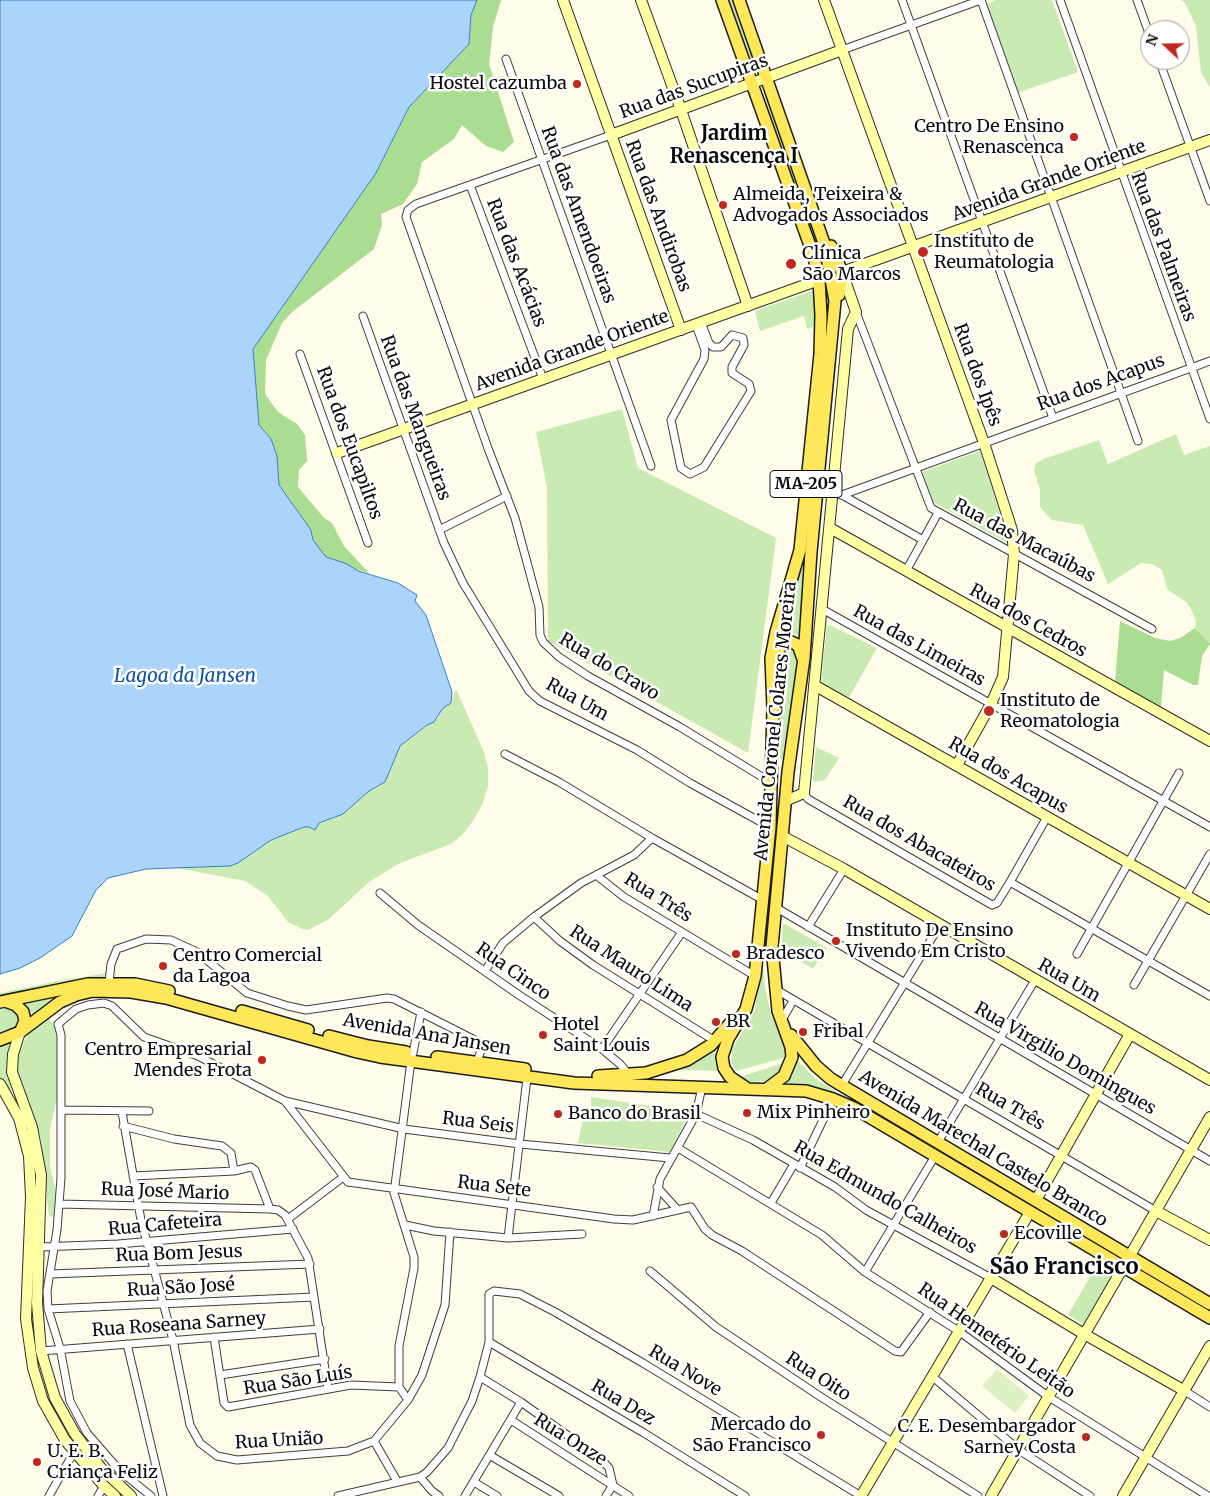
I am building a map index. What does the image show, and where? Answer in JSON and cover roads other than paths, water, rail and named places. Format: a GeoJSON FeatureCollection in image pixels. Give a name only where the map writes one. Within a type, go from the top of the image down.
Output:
{"type":"FeatureCollection","features":[{"type":"Feature","properties":{"kind":"main road","name":"Avenida Coronel Colares Moreira"},"geometry":{"type":"LineString","coordinates":[[722,0],[814,257],[819,280],[821,315],[820,354],[800,550],[772,648],[773,708],[770,827],[754,981],[746,1009],[728,1039],[722,1057],[724,1068],[730,1077],[746,1088]]}},
{"type":"Feature","properties":{"kind":"main road","name":"Avenida Coronel Colares Moreira"},"geometry":{"type":"LineString","coordinates":[[739,0],[819,228],[833,280],[834,323],[811,552],[803,665],[787,782],[774,907],[772,947],[774,989],[780,1019],[791,1047],[792,1057],[784,1076],[767,1088]]}},
{"type":"Feature","properties":{"kind":"main road"},"geometry":{"type":"LineString","coordinates":[[819,228],[828,241],[842,272],[834,323]]}},
{"type":"Feature","properties":{"kind":"main road"},"geometry":{"type":"LineString","coordinates":[[773,708],[777,655],[782,644],[790,641],[798,645],[802,653],[803,665]]}},
{"type":"Feature","properties":{"kind":"main road","name":"Avenida Ana Jansen"},"geometry":{"type":"LineString","coordinates":[[0,1040],[20,1031],[60,1002],[76,995],[93,991],[131,992],[173,1000],[357,1052],[477,1062],[564,1075],[629,1075],[663,1069],[687,1060],[715,1041],[739,1011],[754,981]]}},
{"type":"Feature","properties":{"kind":"main road","name":"Avenida Ana Jansen"},"geometry":{"type":"LineString","coordinates":[[2,1002],[71,987],[109,983],[151,987],[412,1057],[527,1078],[581,1083],[746,1088]]}},
{"type":"Feature","properties":{"kind":"main road","name":"Avenida Marechal Castelo Branco"},"geometry":{"type":"LineString","coordinates":[[774,989],[783,1018],[804,1053],[823,1073],[1210,1304]]}},
{"type":"Feature","properties":{"kind":"main road"},"geometry":{"type":"LineString","coordinates":[[2,1002],[16,1005],[23,1012],[25,1021],[20,1031]]}},
{"type":"Feature","properties":{"kind":"main road","name":"Avenida Marechal Castelo Branco"},"geometry":{"type":"LineString","coordinates":[[746,1088],[806,1091],[833,1098],[854,1108],[1210,1318]]}},
{"type":"Feature","properties":{"kind":"street","name":"Rua das Andirobas"},"geometry":{"type":"LineString","coordinates":[[563,0],[682,330]]}},
{"type":"Feature","properties":{"kind":"street"},"geometry":{"type":"LineString","coordinates":[[641,0],[748,306]]}},
{"type":"Feature","properties":{"kind":"street","name":"Rua dos Ipês"},"geometry":{"type":"LineString","coordinates":[[824,0],[914,247],[1007,512],[1014,554],[1003,677],[991,704],[957,765]]}},
{"type":"Feature","properties":{"kind":"street"},"geometry":{"type":"LineString","coordinates":[[902,0],[1053,418]]}},
{"type":"Feature","properties":{"kind":"street","name":"Rua das Sucupiras"},"geometry":{"type":"LineString","coordinates":[[416,204],[612,135],[981,0]]}},
{"type":"Feature","properties":{"kind":"street"},"geometry":{"type":"LineString","coordinates":[[981,0],[1138,441]]}},
{"type":"Feature","properties":{"kind":"street","name":"Rua das Palmeiras"},"geometry":{"type":"LineString","coordinates":[[1060,0],[1120,173],[1210,419]]}},
{"type":"Feature","properties":{"kind":"street"},"geometry":{"type":"LineString","coordinates":[[1137,0],[1144,20]]}},
{"type":"Feature","properties":{"kind":"street","name":"Rua das Amendoeiras"},"geometry":{"type":"LineString","coordinates":[[506,59],[651,466]]}},
{"type":"Feature","properties":{"kind":"street"},"geometry":{"type":"LineString","coordinates":[[1163,70],[1210,201]]}},
{"type":"Feature","properties":{"kind":"street","name":"Avenida Grande Oriente"},"geometry":{"type":"LineString","coordinates":[[842,272],[1210,140]]}},
{"type":"Feature","properties":{"kind":"street","name":"Rua das Acácias"},"geometry":{"type":"LineString","coordinates":[[470,185],[543,379]]}},
{"type":"Feature","properties":{"kind":"street","name":"Rua do Cravo"},"geometry":{"type":"LineString","coordinates":[[416,204],[408,210],[408,222],[507,496],[529,564],[539,607],[540,635],[547,648],[588,676],[680,727],[772,783]]}},
{"type":"Feature","properties":{"kind":"street"},"geometry":{"type":"LineString","coordinates":[[842,272],[928,502],[938,513]]}},
{"type":"Feature","properties":{"kind":"street","name":"Avenida Grande Oriente"},"geometry":{"type":"LineString","coordinates":[[337,453],[819,280]]}},
{"type":"Feature","properties":{"kind":"street"},"geometry":{"type":"LineString","coordinates":[[785,801],[804,793],[830,528],[838,495],[848,329],[856,312]]}},
{"type":"Feature","properties":{"kind":"street","name":"Rua das Mangueiras"},"geometry":{"type":"LineString","coordinates":[[363,316],[439,530]]}},
{"type":"Feature","properties":{"kind":"street"},"geometry":{"type":"LineString","coordinates":[[698,324],[713,347],[722,347],[732,335],[743,338],[744,345],[732,367],[732,373],[748,384],[751,391],[704,467],[690,474],[681,468],[671,420],[704,358],[705,350],[698,324]]}},
{"type":"Feature","properties":{"kind":"street","name":"Rua dos Eucapiltos"},"geometry":{"type":"LineString","coordinates":[[300,354],[368,543]]}},
{"type":"Feature","properties":{"kind":"street","name":"Rua dos Acapus"},"geometry":{"type":"LineString","coordinates":[[838,495],[1210,361]]}},
{"type":"Feature","properties":{"kind":"street"},"geometry":{"type":"LineString","coordinates":[[838,495],[923,540]]}},
{"type":"Feature","properties":{"kind":"street"},"geometry":{"type":"LineString","coordinates":[[439,530],[507,496]]}},
{"type":"Feature","properties":{"kind":"street","name":"Rua das Macaúbas"},"geometry":{"type":"LineString","coordinates":[[906,571],[938,513],[1152,629]]}},
{"type":"Feature","properties":{"kind":"street","name":"Rua dos Cedros"},"geometry":{"type":"LineString","coordinates":[[830,528],[1210,741]]}},
{"type":"Feature","properties":{"kind":"street","name":"Rua Um"},"geometry":{"type":"LineString","coordinates":[[439,530],[464,583],[525,684],[535,697],[638,750],[690,783],[770,827]]}},
{"type":"Feature","properties":{"kind":"street","name":"Rua das Limeiras"},"geometry":{"type":"LineString","coordinates":[[822,609],[1210,827]]}},
{"type":"Feature","properties":{"kind":"street","name":"Rua dos Acapus"},"geometry":{"type":"LineString","coordinates":[[814,685],[1210,909]]}},
{"type":"Feature","properties":{"kind":"street"},"geometry":{"type":"LineString","coordinates":[[505,754],[559,782],[652,838],[763,900]]}},
{"type":"Feature","properties":{"kind":"street"},"geometry":{"type":"LineString","coordinates":[[1077,954],[1179,773]]}},
{"type":"Feature","properties":{"kind":"street","name":"Rua dos Abacateiros"},"geometry":{"type":"LineString","coordinates":[[787,782],[804,793],[808,799],[990,904],[996,903],[1010,882],[1210,996]]}},
{"type":"Feature","properties":{"kind":"street"},"geometry":{"type":"LineString","coordinates":[[1010,882],[1046,817]]}},
{"type":"Feature","properties":{"kind":"street","name":"Rua Um"},"geometry":{"type":"LineString","coordinates":[[782,836],[844,869],[1210,1080]]}},
{"type":"Feature","properties":{"kind":"street"},"geometry":{"type":"LineString","coordinates":[[485,971],[502,943],[534,917],[572,889],[634,855],[652,838]]}},
{"type":"Feature","properties":{"kind":"street"},"geometry":{"type":"LineString","coordinates":[[1134,985],[1210,854]]}},
{"type":"Feature","properties":{"kind":"street"},"geometry":{"type":"LineString","coordinates":[[808,927],[844,869]]}},
{"type":"Feature","properties":{"kind":"street","name":"Rua Três"},"geometry":{"type":"LineString","coordinates":[[596,875],[624,897],[682,932],[754,981]]}},
{"type":"Feature","properties":{"kind":"street","name":"Rua Cinco"},"geometry":{"type":"LineString","coordinates":[[380,893],[418,924],[602,1049],[620,1064],[629,1075]]}},
{"type":"Feature","properties":{"kind":"street","name":"Rua Virgilio Domingues"},"geometry":{"type":"LineString","coordinates":[[774,907],[1210,1161]]}},
{"type":"Feature","properties":{"kind":"street","name":"Rua Mauro Lima"},"geometry":{"type":"LineString","coordinates":[[534,917],[560,941],[593,966],[715,1041]]}},
{"type":"Feature","properties":{"kind":"street"},"geometry":{"type":"LineString","coordinates":[[842,1085],[940,925]]}},
{"type":"Feature","properties":{"kind":"street"},"geometry":{"type":"LineString","coordinates":[[602,1049],[682,932]]}},
{"type":"Feature","properties":{"kind":"street"},"geometry":{"type":"LineString","coordinates":[[109,983],[113,957],[117,949],[146,939],[160,938],[171,940],[192,949],[247,993],[288,1006],[306,1010],[387,998],[421,1012],[481,1044],[477,1062]]}},
{"type":"Feature","properties":{"kind":"street"},"geometry":{"type":"LineString","coordinates":[[938,1142],[1035,980]]}},
{"type":"Feature","properties":{"kind":"street","name":"Rua Três"},"geometry":{"type":"LineString","coordinates":[[774,989],[1156,1211],[1210,1240]]}},
{"type":"Feature","properties":{"kind":"street"},"geometry":{"type":"LineString","coordinates":[[783,1018],[794,1001]]}},
{"type":"Feature","properties":{"kind":"street"},"geometry":{"type":"LineString","coordinates":[[151,1496],[120,1471],[99,1450],[87,1433],[70,1401],[60,1348],[48,1309],[47,1291],[60,1204],[62,1110],[61,1035],[58,1024],[81,1007],[100,1003],[108,1004],[144,1037],[206,1060],[285,1101],[342,1178],[288,1219]]}},
{"type":"Feature","properties":{"kind":"street"},"geometry":{"type":"LineString","coordinates":[[408,1400],[399,1387],[399,1340],[414,1268],[413,1250],[395,1202],[395,1190],[412,1057],[421,1012]]}},
{"type":"Feature","properties":{"kind":"street"},"geometry":{"type":"LineString","coordinates":[[20,1031],[13,1054],[12,1072],[32,1127],[38,1154],[41,1191],[34,1236],[26,1319],[31,1359],[43,1401],[74,1452],[115,1496]]}},
{"type":"Feature","properties":{"kind":"street"},"geometry":{"type":"LineString","coordinates":[[1036,1200],[1130,1034]]}},
{"type":"Feature","properties":{"kind":"street"},"geometry":{"type":"LineString","coordinates":[[508,1238],[527,1078]]}},
{"type":"Feature","properties":{"kind":"street"},"geometry":{"type":"LineString","coordinates":[[0,1084],[19,1118],[28,1148],[34,1236],[39,1247],[37,1303],[41,1351],[55,1398],[74,1434],[101,1468],[131,1496]]}},
{"type":"Feature","properties":{"kind":"street"},"geometry":{"type":"LineString","coordinates":[[653,1216],[657,1187],[670,1158],[678,1148],[696,1114],[702,1087]]}},
{"type":"Feature","properties":{"kind":"street"},"geometry":{"type":"LineString","coordinates":[[771,1204],[797,1166],[833,1098]]}},
{"type":"Feature","properties":{"kind":"street","name":"Rua Seis"},"geometry":{"type":"LineString","coordinates":[[285,1101],[404,1129],[520,1144],[670,1158]]}},
{"type":"Feature","properties":{"kind":"street"},"geometry":{"type":"LineString","coordinates":[[62,1110],[150,1111]]}},
{"type":"Feature","properties":{"kind":"street","name":"Rua União"},"geometry":{"type":"LineString","coordinates":[[122,1112],[138,1205],[173,1340],[193,1433],[205,1448],[217,1456],[238,1460],[278,1455],[321,1454],[348,1451],[374,1441],[408,1400],[422,1375],[445,1305],[450,1232]]}},
{"type":"Feature","properties":{"kind":"street","name":"Rua Edmundo Calheiros"},"geometry":{"type":"LineString","coordinates":[[696,1114],[753,1140],[894,1226],[991,1278],[1210,1407]]}},
{"type":"Feature","properties":{"kind":"street"},"geometry":{"type":"LineString","coordinates":[[991,1496],[1210,1117]]}},
{"type":"Feature","properties":{"kind":"street"},"geometry":{"type":"LineString","coordinates":[[123,1126],[174,1139],[227,1148],[232,1158],[234,1171]]}},
{"type":"Feature","properties":{"kind":"street","name":"Rua Hemetério Leitão"},"geometry":{"type":"LineString","coordinates":[[678,1148],[749,1193],[822,1235],[865,1272],[960,1332],[1049,1397],[1208,1496]]}},
{"type":"Feature","properties":{"kind":"street"},"geometry":{"type":"LineString","coordinates":[[865,1272],[935,1156]]}},
{"type":"Feature","properties":{"kind":"street"},"geometry":{"type":"LineString","coordinates":[[133,1176],[234,1171],[251,1167],[258,1175],[270,1209],[280,1211],[288,1219],[305,1250],[310,1264],[328,1389]]}},
{"type":"Feature","properties":{"kind":"street","name":"Rua Sete"},"geometry":{"type":"LineString","coordinates":[[342,1178],[351,1183],[395,1190],[513,1204],[614,1219],[633,1220],[677,1209]]}},
{"type":"Feature","properties":{"kind":"street"},"geometry":{"type":"LineString","coordinates":[[657,1187],[677,1209],[691,1207],[705,1229],[712,1235],[742,1251],[895,1351],[901,1352],[930,1312]]}},
{"type":"Feature","properties":{"kind":"street","name":"Rua José Mario"},"geometry":{"type":"LineString","coordinates":[[60,1204],[270,1209]]}},
{"type":"Feature","properties":{"kind":"street"},"geometry":{"type":"LineString","coordinates":[[861,1496],[894,1444],[1030,1212]]}},
{"type":"Feature","properties":{"kind":"street"},"geometry":{"type":"LineString","coordinates":[[405,1225],[508,1238],[582,1234]]}},
{"type":"Feature","properties":{"kind":"street","name":"Rua Cafeteira"},"geometry":{"type":"LineString","coordinates":[[39,1247],[118,1244],[147,1240],[293,1230]]}},
{"type":"Feature","properties":{"kind":"street","name":"Rua Bom Jesus"},"geometry":{"type":"LineString","coordinates":[[50,1274],[310,1264]]}},
{"type":"Feature","properties":{"kind":"street","name":"Rua Oito"},"geometry":{"type":"LineString","coordinates":[[650,1271],[716,1327],[894,1444],[978,1496]]}},
{"type":"Feature","properties":{"kind":"street","name":"Rua Nove"},"geometry":{"type":"LineString","coordinates":[[489,1342],[489,1294],[494,1291],[520,1294],[643,1363],[861,1496]]}},
{"type":"Feature","properties":{"kind":"street","name":"Rua São José"},"geometry":{"type":"LineString","coordinates":[[48,1309],[314,1297]]}},
{"type":"Feature","properties":{"kind":"street","name":"Rua Roseana Sarney"},"geometry":{"type":"LineString","coordinates":[[41,1351],[320,1329]]}},
{"type":"Feature","properties":{"kind":"street"},"geometry":{"type":"LineString","coordinates":[[214,1337],[220,1375],[325,1359]]}},
{"type":"Feature","properties":{"kind":"street"},"geometry":{"type":"LineString","coordinates":[[338,1496],[420,1477],[427,1472],[448,1448],[472,1401],[489,1342]]}},
{"type":"Feature","properties":{"kind":"street","name":"Rua Dez"},"geometry":{"type":"LineString","coordinates":[[489,1342],[644,1433],[742,1494]]}},
{"type":"Feature","properties":{"kind":"street"},"geometry":{"type":"LineString","coordinates":[[127,1344],[163,1496]]}},
{"type":"Feature","properties":{"kind":"street"},"geometry":{"type":"LineString","coordinates":[[1123,1496],[1210,1346]]}},
{"type":"Feature","properties":{"kind":"street","name":"Rua São Luís"},"geometry":{"type":"LineString","coordinates":[[220,1375],[224,1403],[232,1407],[356,1385],[399,1387]]}},
{"type":"Feature","properties":{"kind":"street"},"geometry":{"type":"LineString","coordinates":[[480,1377],[521,1402],[602,1460],[609,1468],[613,1485],[606,1496]]}},
{"type":"Feature","properties":{"kind":"street"},"geometry":{"type":"LineString","coordinates":[[933,1377],[1019,1450],[1090,1496]]}},
{"type":"Feature","properties":{"kind":"street"},"geometry":{"type":"LineString","coordinates":[[465,1496],[491,1456],[521,1402]]}},
{"type":"Feature","properties":{"kind":"street","name":"Rua Onze"},"geometry":{"type":"LineString","coordinates":[[511,1420],[629,1496]]}},
{"type":"Feature","properties":{"kind":"street"},"geometry":{"type":"LineString","coordinates":[[374,1441],[398,1481]]}},
{"type":"Feature","properties":{"kind":"street"},"geometry":{"type":"LineString","coordinates":[[49,1496],[74,1452]]}},
{"type":"Feature","properties":{"kind":"street"},"geometry":{"type":"LineString","coordinates":[[491,1456],[559,1496]]}},
{"type":"Feature","properties":{"kind":"street"},"geometry":{"type":"LineString","coordinates":[[420,1477],[432,1492],[439,1496]]}},
{"type":"Feature","properties":{"kind":"street"},"geometry":{"type":"LineString","coordinates":[[474,1482],[497,1496]]}},
{"type":"Feature","properties":{"kind":"street"},"geometry":{"type":"LineString","coordinates":[[98,1496],[104,1486]]}},
{"type":"Feature","properties":{"kind":"water","name":"Lagoa da Jansen"},"geometry":{"type":"Polygon","coordinates":[[[0,0],[477,0],[471,15],[469,44],[409,107],[376,173],[253,349],[259,425],[271,439],[277,456],[279,485],[311,530],[313,540],[326,557],[347,564],[358,571],[398,583],[417,595],[415,601],[426,615],[452,692],[451,703],[443,708],[434,722],[427,725],[400,746],[385,782],[369,791],[343,814],[319,823],[315,830],[304,827],[271,840],[238,863],[230,866],[146,869],[108,878],[96,890],[72,936],[40,958],[20,968],[0,974],[0,0]]]}},
{"type":"Feature","properties":{"kind":"place","name":"Hostel cazumba"},"geometry":{"type":"Point","coordinates":[577,84]}},
{"type":"Feature","properties":{"kind":"place","name":"Centro De Ensino Renascenca"},"geometry":{"type":"Point","coordinates":[1074,137]}},
{"type":"Feature","properties":{"kind":"place","name":"Almeida, Teixeira & Advogados Associados"},"geometry":{"type":"Point","coordinates":[723,205]}},
{"type":"Feature","properties":{"kind":"place","name":"Instituto de Reumatologia"},"geometry":{"type":"Point","coordinates":[923,252]}},
{"type":"Feature","properties":{"kind":"place","name":"Clínica São Marcos"},"geometry":{"type":"Point","coordinates":[791,264]}},
{"type":"Feature","properties":{"kind":"place","name":"Instituto de Reomatologia"},"geometry":{"type":"Point","coordinates":[989,711]}},
{"type":"Feature","properties":{"kind":"place","name":"Instituto De Ensino Vivendo Em Cristo"},"geometry":{"type":"Point","coordinates":[836,941]}},
{"type":"Feature","properties":{"kind":"place","name":"Bradesco"},"geometry":{"type":"Point","coordinates":[736,954]}},
{"type":"Feature","properties":{"kind":"place","name":"Centro Comercial da Lagoa"},"geometry":{"type":"Point","coordinates":[163,966]}},
{"type":"Feature","properties":{"kind":"place","name":"BR"},"geometry":{"type":"Point","coordinates":[716,1022]}},
{"type":"Feature","properties":{"kind":"place","name":"Fribal"},"geometry":{"type":"Point","coordinates":[803,1032]}},
{"type":"Feature","properties":{"kind":"place","name":"Hotel Saint Louis"},"geometry":{"type":"Point","coordinates":[543,1035]}},
{"type":"Feature","properties":{"kind":"place","name":"Centro Empresarial Mendes Frota"},"geometry":{"type":"Point","coordinates":[262,1060]}},
{"type":"Feature","properties":{"kind":"place","name":"Mix Pinheiro"},"geometry":{"type":"Point","coordinates":[747,1113]}},
{"type":"Feature","properties":{"kind":"place","name":"Banco do Brasil"},"geometry":{"type":"Point","coordinates":[558,1114]}},
{"type":"Feature","properties":{"kind":"place","name":"Ecoville"},"geometry":{"type":"Point","coordinates":[1004,1234]}},
{"type":"Feature","properties":{"kind":"place","name":"Mercado do São Francisco"},"geometry":{"type":"Point","coordinates":[821,1435]}},
{"type":"Feature","properties":{"kind":"place","name":"C. E. Desembargador Sarney Costa"},"geometry":{"type":"Point","coordinates":[1086,1437]}},
{"type":"Feature","properties":{"kind":"place","name":"U. E. B. Criança Feliz"},"geometry":{"type":"Point","coordinates":[37,1462]}},
{"type":"Feature","properties":{"kind":"district","name":"Jardim Renascença I"},"geometry":{"type":"Point","coordinates":[734,146]}},
{"type":"Feature","properties":{"kind":"district","name":"São Francisco"},"geometry":{"type":"Point","coordinates":[1064,1268]}}]}
